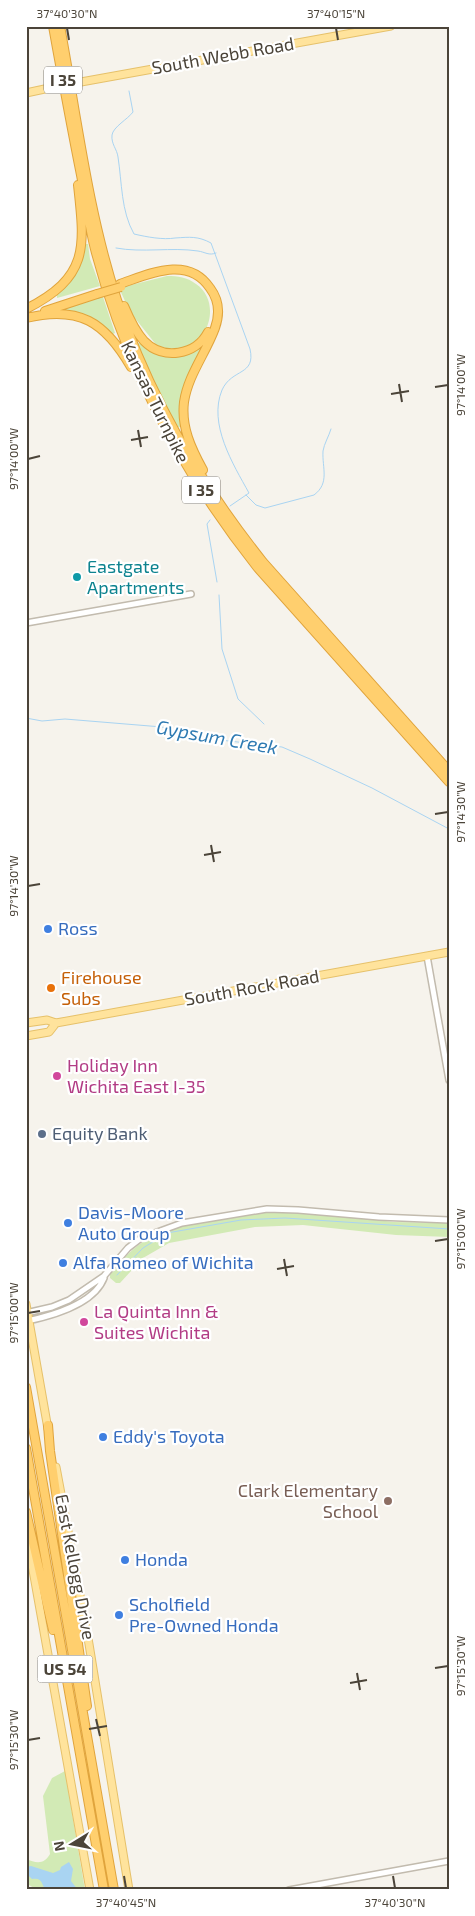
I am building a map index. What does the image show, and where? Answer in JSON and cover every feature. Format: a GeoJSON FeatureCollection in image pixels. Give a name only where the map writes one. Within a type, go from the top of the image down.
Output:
{"type":"FeatureCollection","features":[{"type":"Feature","properties":{"kind":"highway","name":"Kansas Turnpike"},"geometry":{"type":"LineString","coordinates":[[53,26],[88,218],[104,280],[122,333],[147,394],[175,448],[206,498],[257,566],[449,782]]}},
{"type":"Feature","properties":{"kind":"highway","name":"Kansas Turnpike"},"geometry":{"type":"LineString","coordinates":[[60,26],[90,193],[109,273],[127,327],[152,386],[184,450],[222,508],[263,562],[449,771]]}},
{"type":"Feature","properties":{"kind":"highway"},"geometry":{"type":"LineString","coordinates":[[26,309],[48,297],[62,286],[80,252],[82,218],[72,133]]}},
{"type":"Feature","properties":{"kind":"highway"},"geometry":{"type":"LineString","coordinates":[[26,317],[164,270],[178,268],[198,275],[213,291],[218,305],[217,320],[189,382],[184,400],[184,421],[187,436],[222,508]]}},
{"type":"Feature","properties":{"kind":"highway"},"geometry":{"type":"LineString","coordinates":[[109,273],[134,326],[144,340],[154,349],[167,353],[186,352],[197,346],[206,337],[214,317],[213,303],[208,290],[193,277],[180,272],[173,272],[120,285]]}},
{"type":"Feature","properties":{"kind":"highway"},"geometry":{"type":"LineString","coordinates":[[26,309],[97,292]]}},
{"type":"Feature","properties":{"kind":"highway"},"geometry":{"type":"LineString","coordinates":[[26,317],[61,313],[92,322],[110,336],[121,349],[147,394]]}},
{"type":"Feature","properties":{"kind":"highway","name":"US 54"},"geometry":{"type":"LineString","coordinates":[[26,1387],[114,1890]]}},
{"type":"Feature","properties":{"kind":"highway"},"geometry":{"type":"LineString","coordinates":[[48,1426],[102,1817]]}},
{"type":"Feature","properties":{"kind":"highway","name":"US 54"},"geometry":{"type":"LineString","coordinates":[[26,1448],[104,1890]]}},
{"type":"Feature","properties":{"kind":"highway"},"geometry":{"type":"LineString","coordinates":[[26,1512],[79,1744]]}},
{"type":"Feature","properties":{"kind":"main road","name":"South Webb Road"},"geometry":{"type":"LineString","coordinates":[[26,93],[391,26]]}},
{"type":"Feature","properties":{"kind":"main road","name":"South Webb Road"},"geometry":{"type":"LineString","coordinates":[[26,89],[54,87]]}},
{"type":"Feature","properties":{"kind":"main road","name":"South Rock Road"},"geometry":{"type":"LineString","coordinates":[[26,1024],[47,1020],[56,1023],[393,964],[449,952]]}},
{"type":"Feature","properties":{"kind":"main road","name":"South Rock Road"},"geometry":{"type":"LineString","coordinates":[[26,1036],[48,1032],[56,1023]]}},
{"type":"Feature","properties":{"kind":"main road","name":"East Kellogg Drive"},"geometry":{"type":"LineString","coordinates":[[26,1304],[89,1644],[129,1890]]}},
{"type":"Feature","properties":{"kind":"main road"},"geometry":{"type":"LineString","coordinates":[[26,1334],[33,1342]]}},
{"type":"Feature","properties":{"kind":"main road"},"geometry":{"type":"LineString","coordinates":[[26,1531],[90,1890]]}},
{"type":"Feature","properties":{"kind":"street"},"geometry":{"type":"LineString","coordinates":[[26,623],[191,594]]}},
{"type":"Feature","properties":{"kind":"street"},"geometry":{"type":"LineString","coordinates":[[428,956],[449,1080]]}},
{"type":"Feature","properties":{"kind":"street"},"geometry":{"type":"LineString","coordinates":[[27,1317],[62,1312],[79,1303],[102,1282],[104,1276],[128,1248],[143,1237],[182,1223],[267,1209],[389,1218],[449,1220]]}},
{"type":"Feature","properties":{"kind":"street"},"geometry":{"type":"LineString","coordinates":[[289,1890],[449,1861]]}},
{"type":"Feature","properties":{"kind":"green space"},"geometry":{"type":"Polygon","coordinates":[[[88,244],[90,259],[100,286],[57,298],[57,295],[73,276],[83,247],[88,244]]]}},
{"type":"Feature","properties":{"kind":"green space"},"geometry":{"type":"Polygon","coordinates":[[[167,276],[182,277],[193,282],[203,291],[208,299],[210,309],[206,328],[195,343],[183,349],[158,347],[130,312],[119,288],[167,276]]]}},
{"type":"Feature","properties":{"kind":"green space"},"geometry":{"type":"Polygon","coordinates":[[[102,294],[115,333],[111,335],[64,312],[64,309],[102,294]]]}},
{"type":"Feature","properties":{"kind":"green space"},"geometry":{"type":"Polygon","coordinates":[[[205,341],[186,382],[181,402],[180,427],[176,428],[137,344],[141,342],[161,355],[205,341]]]}},
{"type":"Feature","properties":{"kind":"green space"},"geometry":{"type":"Polygon","coordinates":[[[273,1212],[322,1214],[394,1222],[449,1223],[449,1237],[396,1235],[303,1225],[255,1227],[169,1243],[143,1258],[120,1283],[116,1283],[110,1278],[110,1274],[129,1253],[155,1235],[171,1229],[206,1221],[273,1212]]]}},
{"type":"Feature","properties":{"kind":"green space"},"geometry":{"type":"Polygon","coordinates":[[[65,1771],[85,1890],[37,1890],[26,1883],[26,1859],[40,1862],[48,1858],[50,1854],[43,1796],[52,1778],[65,1771]]]}},
{"type":"Feature","properties":{"kind":"water"},"geometry":{"type":"Polygon","coordinates":[[[69,1862],[73,1869],[71,1881],[78,1890],[47,1890],[40,1880],[32,1879],[26,1873],[26,1867],[31,1866],[53,1873],[69,1862]]]}},
{"type":"Feature","properties":{"kind":"waterway"},"geometry":{"type":"LineString","coordinates":[[129,91],[133,112],[115,129],[112,138],[117,154],[124,206],[134,234],[165,239],[194,238],[211,243],[250,349],[250,364],[226,383],[218,403],[220,430],[224,443],[249,493],[230,506]]}},
{"type":"Feature","properties":{"kind":"waterway"},"geometry":{"type":"LineString","coordinates":[[116,248],[188,250],[209,254],[216,253]]}},
{"type":"Feature","properties":{"kind":"waterway"},"geometry":{"type":"LineString","coordinates":[[246,495],[256,505],[265,508],[314,495],[324,480],[323,451],[331,429]]}},
{"type":"Feature","properties":{"kind":"waterway"},"geometry":{"type":"LineString","coordinates":[[210,520],[207,524],[217,582]]}},
{"type":"Feature","properties":{"kind":"waterway"},"geometry":{"type":"LineString","coordinates":[[219,595],[222,649],[238,699],[264,724]]}},
{"type":"Feature","properties":{"kind":"waterway","name":"Gypsum Creek"},"geometry":{"type":"LineString","coordinates":[[26,718],[42,721],[65,719],[162,727],[220,740],[282,747],[372,788],[449,829]]}},
{"type":"Feature","properties":{"kind":"waterway"},"geometry":{"type":"LineString","coordinates":[[117,1275],[143,1248],[167,1233],[241,1220],[285,1218],[449,1229]]}},
{"type":"Feature","properties":{"kind":"place","name":"Eastgate Apartments"},"geometry":{"type":"Point","coordinates":[77,577]}},
{"type":"Feature","properties":{"kind":"place","name":"Ross"},"geometry":{"type":"Point","coordinates":[48,929]}},
{"type":"Feature","properties":{"kind":"place","name":"Firehouse Subs"},"geometry":{"type":"Point","coordinates":[51,988]}},
{"type":"Feature","properties":{"kind":"place","name":"Holiday Inn Wichita East I-35"},"geometry":{"type":"Point","coordinates":[57,1076]}},
{"type":"Feature","properties":{"kind":"place","name":"Equity Bank"},"geometry":{"type":"Point","coordinates":[42,1134]}},
{"type":"Feature","properties":{"kind":"place","name":"Davis-Moore Auto Group"},"geometry":{"type":"Point","coordinates":[68,1223]}},
{"type":"Feature","properties":{"kind":"place","name":"Alfa Romeo of Wichita"},"geometry":{"type":"Point","coordinates":[63,1263]}},
{"type":"Feature","properties":{"kind":"place","name":"La Quinta Inn & Suites Wichita"},"geometry":{"type":"Point","coordinates":[84,1322]}},
{"type":"Feature","properties":{"kind":"place","name":"Eddy's Toyota"},"geometry":{"type":"Point","coordinates":[103,1437]}},
{"type":"Feature","properties":{"kind":"place","name":"Clark Elementary School"},"geometry":{"type":"Point","coordinates":[388,1501]}},
{"type":"Feature","properties":{"kind":"place","name":"Honda"},"geometry":{"type":"Point","coordinates":[125,1560]}},
{"type":"Feature","properties":{"kind":"place","name":"Scholfield Pre-Owned Honda"},"geometry":{"type":"Point","coordinates":[119,1615]}}]}
